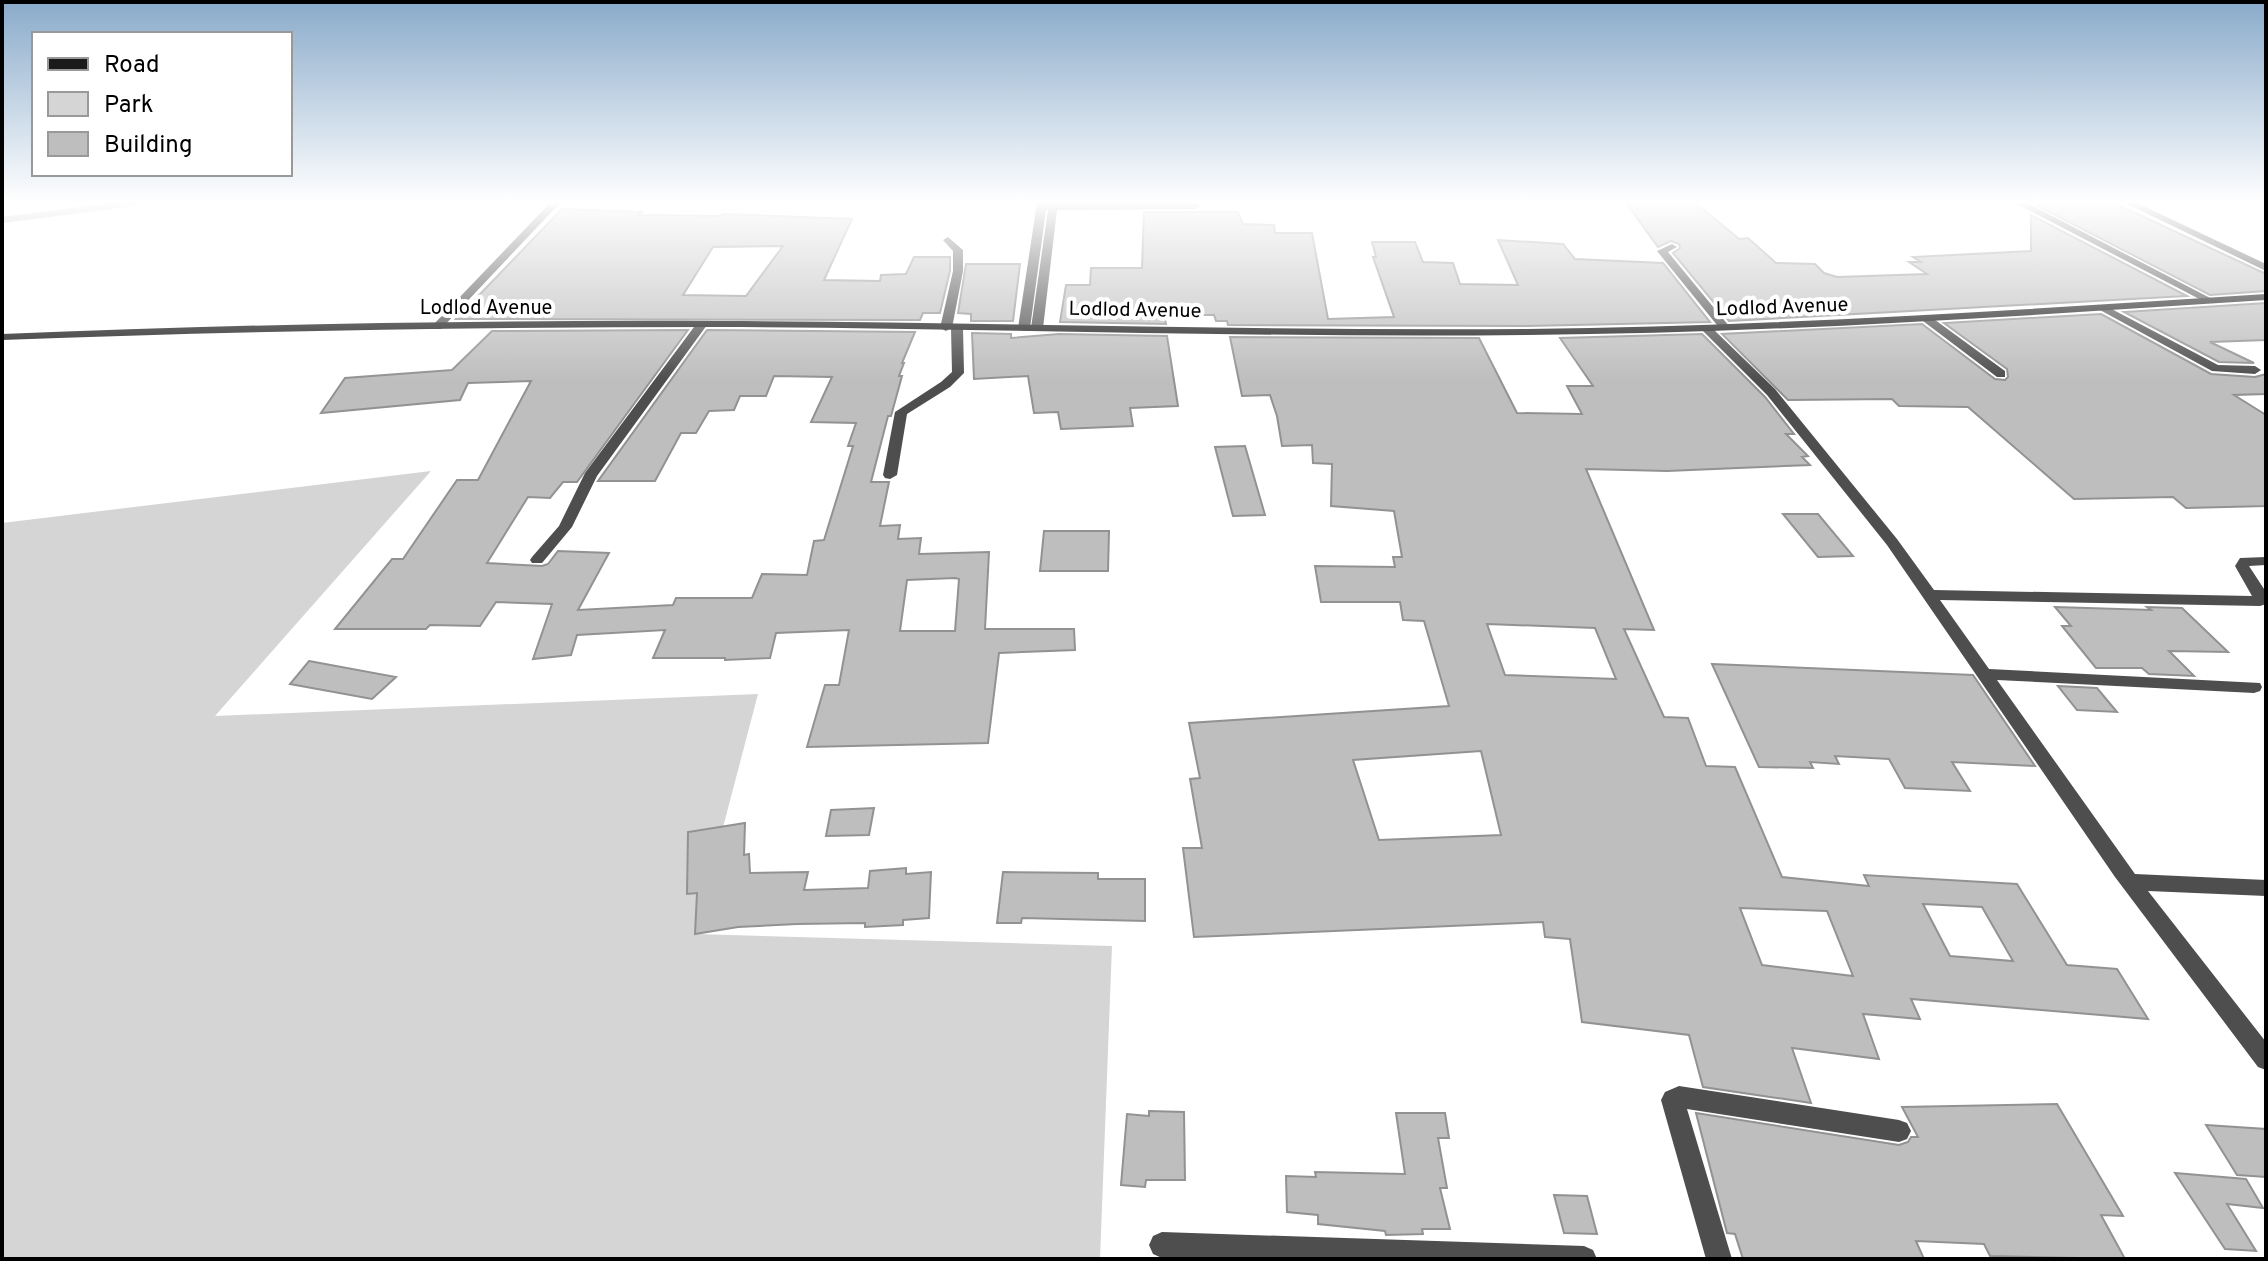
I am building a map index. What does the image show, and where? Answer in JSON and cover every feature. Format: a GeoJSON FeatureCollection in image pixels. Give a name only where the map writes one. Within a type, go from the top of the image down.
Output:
{"type":"FeatureCollection","features":[{"type":"Feature","properties":{"kind":"main road","name":"Lodlod Avenue"},"geometry":{"type":"LineString","coordinates":[[2,337],[204,329],[701,325],[1522,332],[1927,319],[2266,297]]}},
{"type":"Feature","properties":{"kind":"street"},"geometry":{"type":"LineString","coordinates":[[437,327],[499,262]]}},
{"type":"Feature","properties":{"kind":"street"},"geometry":{"type":"LineString","coordinates":[[890,475],[901,412],[950,383],[958,373],[952,328],[958,262]]}},
{"type":"Feature","properties":{"kind":"street"},"geometry":{"type":"LineString","coordinates":[[1037,328],[1040,262]]}},
{"type":"Feature","properties":{"kind":"street"},"geometry":{"type":"LineString","coordinates":[[1670,262],[1716,328],[1826,457],[1929,595],[2130,882],[2266,1060]]}},
{"type":"Feature","properties":{"kind":"street"},"geometry":{"type":"LineString","coordinates":[[2135,262],[2211,301]]}},
{"type":"Feature","properties":{"kind":"street"},"geometry":{"type":"LineString","coordinates":[[1024,328],[1040,267]]}},
{"type":"Feature","properties":{"kind":"street"},"geometry":{"type":"LineString","coordinates":[[2104,308],[2216,368],[2255,370]]}},
{"type":"Feature","properties":{"kind":"street"},"geometry":{"type":"LineString","coordinates":[[1927,319],[2001,374]]}},
{"type":"Feature","properties":{"kind":"street"},"geometry":{"type":"LineString","coordinates":[[537,560],[565,527],[590,476],[701,325]]}},
{"type":"Feature","properties":{"kind":"street"},"geometry":{"type":"LineString","coordinates":[[1929,595],[2260,601],[2260,595],[2242,566],[2245,561],[2266,561]]}},
{"type":"Feature","properties":{"kind":"street"},"geometry":{"type":"LineString","coordinates":[[1983,674],[2254,687]]}},
{"type":"Feature","properties":{"kind":"street"},"geometry":{"type":"LineString","coordinates":[[2130,882],[2266,888]]}},
{"type":"Feature","properties":{"kind":"street"},"geometry":{"type":"LineString","coordinates":[[1719,1259],[1673,1100],[1679,1097],[1899,1131]]}},
{"type":"Feature","properties":{"kind":"street"},"geometry":{"type":"LineString","coordinates":[[1162,1245],[1584,1259]]}},
{"type":"Feature","properties":{"kind":"green space"},"geometry":{"type":"Polygon","coordinates":[[[431,471],[215,716],[758,694],[695,934],[1112,946],[1100,1259],[2,1259],[2,523],[431,471]]]}},
{"type":"Feature","properties":{"kind":"building"},"geometry":{"type":"Polygon","coordinates":[[[511,262],[704,262],[683,295],[746,296],[771,262],[832,262],[824,280],[880,281],[881,275],[906,274],[912,262],[950,262],[940,313],[923,313],[920,320],[456,319],[511,262]]]}},
{"type":"Feature","properties":{"kind":"building"},"geometry":{"type":"Polygon","coordinates":[[[1142,262],[1317,262],[1328,319],[1394,317],[1375,262],[1453,263],[1460,284],[1518,285],[1508,262],[1663,263],[1710,322],[1527,326],[1228,325],[1227,321],[1216,321],[1214,315],[1164,315],[1166,324],[1060,322],[1066,285],[1090,285],[1091,268],[1142,268],[1142,262]]]}},
{"type":"Feature","properties":{"kind":"building"},"geometry":{"type":"Polygon","coordinates":[[[1680,262],[1815,264],[1824,273],[1837,277],[1927,274],[1909,262],[2121,262],[2187,296],[1729,321],[1680,262]]]}},
{"type":"Feature","properties":{"kind":"building"},"geometry":{"type":"Polygon","coordinates":[[[2146,262],[2240,262],[2266,274],[2266,291],[2210,295],[2146,262]]]}},
{"type":"Feature","properties":{"kind":"building"},"geometry":{"type":"Polygon","coordinates":[[[966,264],[1020,264],[1013,321],[971,321],[971,314],[958,313],[966,264]]]}},
{"type":"Feature","properties":{"kind":"building"},"geometry":{"type":"Polygon","coordinates":[[[2266,303],[2266,340],[2210,342],[2254,363],[2219,362],[2124,312],[2266,303]]]}},
{"type":"Feature","properties":{"kind":"building"},"geometry":{"type":"Polygon","coordinates":[[[2101,314],[2211,374],[2255,377],[2266,374],[2266,394],[2234,395],[2266,415],[2266,506],[2186,508],[2173,497],[2074,499],[1968,407],[1899,406],[1892,399],[1788,400],[1722,334],[1922,324],[1995,379],[2005,380],[2008,377],[2007,369],[1944,323],[2101,314]]]}},
{"type":"Feature","properties":{"kind":"building"},"geometry":{"type":"Polygon","coordinates":[[[688,330],[577,482],[563,482],[550,498],[528,497],[487,563],[542,566],[548,564],[558,551],[609,553],[578,610],[673,605],[676,598],[752,598],[762,574],[807,575],[814,541],[824,540],[853,446],[848,446],[856,423],[811,422],[832,377],[774,376],[766,396],[740,396],[734,410],[709,411],[696,433],[681,433],[655,481],[598,481],[707,330],[915,332],[902,363],[899,376],[902,376],[871,482],[889,482],[880,526],[900,525],[898,539],[921,538],[919,554],[989,552],[985,629],[1074,629],[1075,650],[999,653],[988,743],[807,747],[825,685],[839,685],[849,630],[776,633],[770,658],[725,660],[653,658],[665,630],[577,635],[571,655],[533,659],[552,604],[496,602],[480,626],[335,629],[392,559],[403,559],[457,480],[478,480],[531,381],[468,383],[460,400],[321,413],[345,378],[452,370],[492,331],[688,330]],[[959,579],[907,580],[900,631],[955,631],[959,579]]]}},
{"type":"Feature","properties":{"kind":"building"},"geometry":{"type":"Polygon","coordinates":[[[972,333],[1011,334],[1011,338],[1059,334],[1167,336],[1178,406],[1130,408],[1133,426],[1061,429],[1058,412],[1034,413],[1028,376],[974,379],[972,333]]]}},
{"type":"Feature","properties":{"kind":"building"},"geometry":{"type":"Polygon","coordinates":[[[1702,334],[1765,397],[1794,434],[1786,434],[1808,456],[1802,457],[1810,465],[1667,471],[1586,469],[1654,630],[1624,629],[1664,717],[1688,718],[1706,766],[1735,767],[1782,877],[1869,886],[1864,875],[2017,884],[2067,965],[2117,969],[2148,1019],[1911,999],[1920,1019],[1863,1014],[1879,1059],[1792,1048],[1811,1103],[1703,1087],[1689,1035],[1582,1022],[1570,939],[1545,937],[1543,922],[1194,937],[1183,848],[1202,848],[1190,779],[1200,778],[1189,723],[1449,706],[1424,621],[1403,620],[1400,602],[1321,602],[1315,566],[1395,567],[1393,557],[1402,557],[1394,511],[1331,506],[1332,464],[1313,463],[1312,445],[1282,446],[1270,395],[1242,396],[1230,337],[1479,338],[1517,413],[1582,414],[1567,386],[1593,386],[1560,338],[1702,334]],[[1487,624],[1505,675],[1616,679],[1595,628],[1487,624]],[[1481,751],[1353,760],[1379,840],[1501,835],[1481,751]],[[1923,904],[1950,956],[2013,961],[1982,907],[1923,904]],[[1740,908],[1762,965],[1853,976],[1827,911],[1740,908]]]}},
{"type":"Feature","properties":{"kind":"building"},"geometry":{"type":"Polygon","coordinates":[[[1245,446],[1265,515],[1233,516],[1215,447],[1245,446]]]}},
{"type":"Feature","properties":{"kind":"building"},"geometry":{"type":"Polygon","coordinates":[[[1783,514],[1818,514],[1853,556],[1818,557],[1783,514]]]}},
{"type":"Feature","properties":{"kind":"building"},"geometry":{"type":"Polygon","coordinates":[[[1044,531],[1109,531],[1108,571],[1040,571],[1044,531]]]}},
{"type":"Feature","properties":{"kind":"building"},"geometry":{"type":"Polygon","coordinates":[[[2055,607],[2182,608],[2228,652],[2169,651],[2194,676],[2149,674],[2142,668],[2096,668],[2062,626],[2071,626],[2055,607]]]}},
{"type":"Feature","properties":{"kind":"building"},"geometry":{"type":"Polygon","coordinates":[[[309,661],[396,677],[372,699],[290,684],[309,661]]]}},
{"type":"Feature","properties":{"kind":"building"},"geometry":{"type":"Polygon","coordinates":[[[1712,664],[1973,675],[2035,766],[1952,762],[1970,791],[1905,788],[1889,759],[1835,756],[1839,764],[1810,762],[1813,768],[1759,767],[1712,664]]]}},
{"type":"Feature","properties":{"kind":"building"},"geometry":{"type":"Polygon","coordinates":[[[2058,686],[2097,688],[2117,712],[2077,710],[2058,686]]]}},
{"type":"Feature","properties":{"kind":"building"},"geometry":{"type":"Polygon","coordinates":[[[874,808],[869,835],[826,836],[831,810],[874,808]]]}},
{"type":"Feature","properties":{"kind":"building"},"geometry":{"type":"Polygon","coordinates":[[[745,823],[744,855],[749,854],[750,873],[808,872],[804,890],[868,888],[870,871],[906,868],[906,874],[931,872],[929,918],[903,920],[903,925],[797,924],[738,927],[695,934],[697,893],[687,894],[688,832],[745,823]]]}},
{"type":"Feature","properties":{"kind":"building"},"geometry":{"type":"Polygon","coordinates":[[[1003,872],[1098,873],[1098,879],[1145,879],[1145,921],[1022,918],[1021,923],[997,923],[1003,872]]]}},
{"type":"Feature","properties":{"kind":"building"},"geometry":{"type":"Polygon","coordinates":[[[2057,1104],[2123,1216],[2101,1215],[2125,1259],[1990,1256],[1984,1244],[1916,1241],[1924,1259],[1743,1259],[1735,1234],[1727,1233],[1696,1113],[1899,1145],[1908,1142],[1911,1137],[1918,1137],[1902,1107],[2057,1104]]]}},
{"type":"Feature","properties":{"kind":"building"},"geometry":{"type":"Polygon","coordinates":[[[1149,1111],[1184,1112],[1185,1180],[1146,1180],[1145,1187],[1121,1185],[1127,1114],[1149,1116],[1149,1111]]]}},
{"type":"Feature","properties":{"kind":"building"},"geometry":{"type":"Polygon","coordinates":[[[1396,1113],[1445,1113],[1449,1138],[1438,1138],[1447,1188],[1440,1188],[1450,1229],[1422,1229],[1423,1234],[1386,1235],[1385,1231],[1318,1224],[1318,1215],[1287,1212],[1286,1176],[1316,1177],[1315,1172],[1405,1174],[1396,1113]]]}},
{"type":"Feature","properties":{"kind":"building"},"geometry":{"type":"Polygon","coordinates":[[[2206,1125],[2266,1129],[2266,1177],[2237,1175],[2206,1125]]]}},
{"type":"Feature","properties":{"kind":"building"},"geometry":{"type":"Polygon","coordinates":[[[2175,1173],[2246,1179],[2263,1208],[2227,1204],[2256,1251],[2225,1249],[2175,1173]]]}},
{"type":"Feature","properties":{"kind":"building"},"geometry":{"type":"Polygon","coordinates":[[[1554,1195],[1587,1196],[1597,1234],[1564,1233],[1554,1195]]]}}]}
